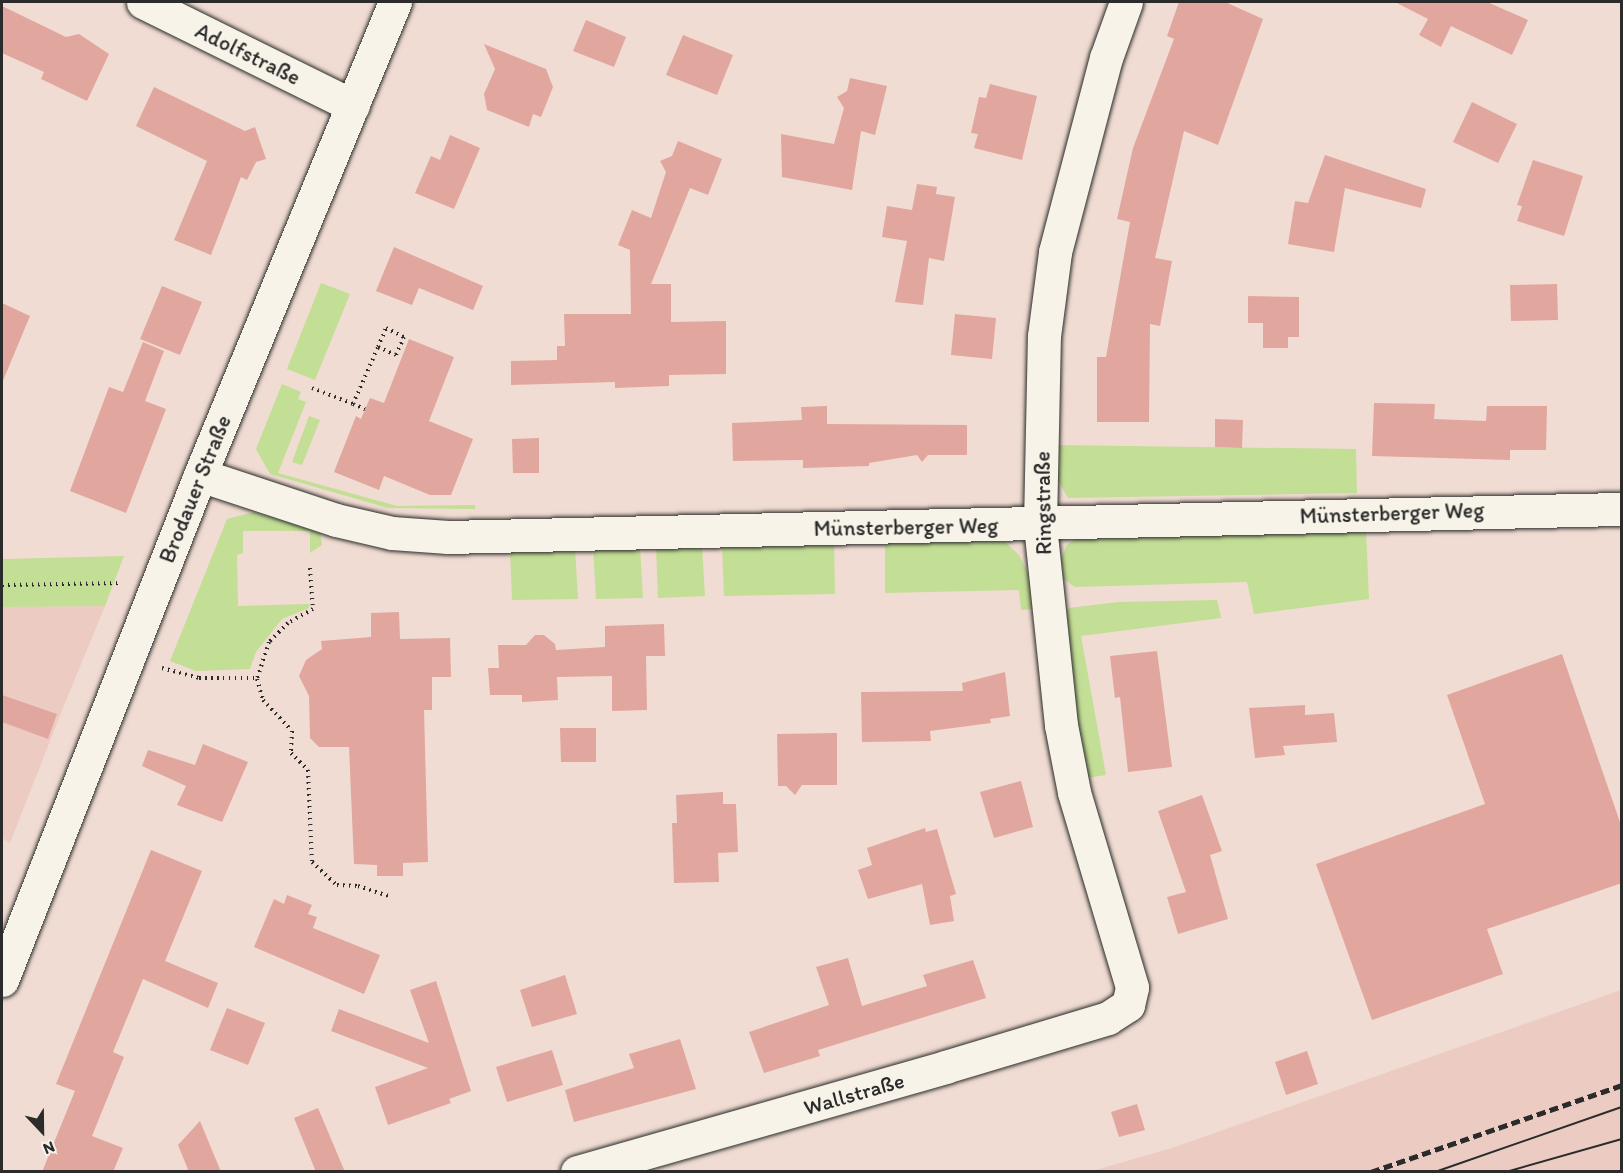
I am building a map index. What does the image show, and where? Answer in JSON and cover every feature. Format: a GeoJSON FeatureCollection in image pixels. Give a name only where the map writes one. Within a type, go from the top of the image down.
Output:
{"type":"FeatureCollection","features":[{"type":"Feature","properties":{"kind":"street","name":"Adolfstraße"},"geometry":{"type":"LineString","coordinates":[[143,2],[353,106]]}},
{"type":"Feature","properties":{"kind":"street","name":"Brodauer Straße"},"geometry":{"type":"LineString","coordinates":[[2,980],[200,475],[395,2]]}},
{"type":"Feature","properties":{"kind":"street","name":"Ringstraße"},"geometry":{"type":"LineString","coordinates":[[1126,2],[1100,79],[1054,252],[1044,336],[1040,524],[1061,725],[1074,792],[1132,987],[1128,1005]]}},
{"type":"Feature","properties":{"kind":"street","name":"Münsterberger Weg"},"geometry":{"type":"LineString","coordinates":[[200,475],[336,520],[392,533],[448,537],[1622,509]]}},
{"type":"Feature","properties":{"kind":"street","name":"Wallstraße"},"geometry":{"type":"LineString","coordinates":[[577,1172],[1108,1018],[1128,1005]]}},
{"type":"Feature","properties":{"kind":"path"},"geometry":{"type":"LineString","coordinates":[[353,405],[386,328],[404,337],[396,355],[378,347]]}},
{"type":"Feature","properties":{"kind":"path"},"geometry":{"type":"LineString","coordinates":[[312,388],[365,409]]}},
{"type":"Feature","properties":{"kind":"path"},"geometry":{"type":"LineString","coordinates":[[310,568],[313,609],[288,623],[269,642],[257,678],[262,700],[292,731],[291,753],[308,770],[312,862],[337,885],[358,886],[391,897]]}},
{"type":"Feature","properties":{"kind":"path"},"geometry":{"type":"LineString","coordinates":[[2,585],[123,583]]}},
{"type":"Feature","properties":{"kind":"path"},"geometry":{"type":"LineString","coordinates":[[162,668],[199,678],[257,678]]}},
{"type":"Feature","properties":{"kind":"shaded area"},"geometry":{"type":"Polygon","coordinates":[[[105,606],[10,843],[2,838],[2,607],[105,606]]]}},
{"type":"Feature","properties":{"kind":"shaded area"},"geometry":{"type":"Polygon","coordinates":[[[1621,990],[1621,1171],[1092,1171],[1172,1148],[1621,990]]]}},
{"type":"Feature","properties":{"kind":"green space"},"geometry":{"type":"Polygon","coordinates":[[[321,283],[350,294],[315,380],[287,369],[321,283]]]}},
{"type":"Feature","properties":{"kind":"green space"},"geometry":{"type":"Polygon","coordinates":[[[282,384],[301,392],[298,399],[306,402],[278,473],[397,506],[475,505],[475,509],[388,508],[270,474],[256,449],[282,384]]]}},
{"type":"Feature","properties":{"kind":"green space"},"geometry":{"type":"Polygon","coordinates":[[[309,416],[320,420],[302,465],[292,462],[309,416]]]}},
{"type":"Feature","properties":{"kind":"green space"},"geometry":{"type":"Polygon","coordinates":[[[1056,445],[1356,449],[1357,493],[1068,498],[1056,477],[1056,445]]]}},
{"type":"Feature","properties":{"kind":"green space"},"geometry":{"type":"Polygon","coordinates":[[[254,512],[320,530],[322,545],[310,553],[310,531],[243,531],[243,553],[237,555],[238,606],[309,604],[309,608],[282,619],[256,652],[250,669],[196,671],[170,661],[227,519],[254,512]]]}},
{"type":"Feature","properties":{"kind":"green space"},"geometry":{"type":"Polygon","coordinates":[[[1366,531],[1369,599],[1254,614],[1247,582],[1075,587],[1062,578],[1060,561],[1067,545],[1075,539],[1366,531]]]}},
{"type":"Feature","properties":{"kind":"green space"},"geometry":{"type":"Polygon","coordinates":[[[979,539],[1005,542],[1019,555],[1030,577],[1033,609],[1021,610],[1019,590],[885,593],[885,541],[979,539]]]}},
{"type":"Feature","properties":{"kind":"green space"},"geometry":{"type":"Polygon","coordinates":[[[834,543],[835,594],[724,596],[722,545],[834,543]]]}},
{"type":"Feature","properties":{"kind":"green space"},"geometry":{"type":"Polygon","coordinates":[[[702,546],[705,596],[658,598],[656,547],[702,546]]]}},
{"type":"Feature","properties":{"kind":"green space"},"geometry":{"type":"Polygon","coordinates":[[[640,547],[643,598],[596,599],[593,548],[640,547]]]}},
{"type":"Feature","properties":{"kind":"green space"},"geometry":{"type":"Polygon","coordinates":[[[575,548],[578,599],[512,600],[510,550],[575,548]]]}},
{"type":"Feature","properties":{"kind":"green space"},"geometry":{"type":"Polygon","coordinates":[[[124,556],[105,606],[2,607],[2,559],[124,556]]]}},
{"type":"Feature","properties":{"kind":"green space"},"geometry":{"type":"Polygon","coordinates":[[[1217,600],[1221,618],[1081,636],[1106,775],[1086,778],[1073,702],[1066,614],[1069,608],[1118,602],[1217,600]]]}},
{"type":"Feature","properties":{"kind":"building"},"geometry":{"type":"Polygon","coordinates":[[[1179,2],[1225,2],[1263,19],[1218,145],[1184,131],[1155,258],[1172,261],[1160,326],[1150,324],[1149,422],[1097,422],[1097,357],[1106,357],[1130,222],[1117,219],[1133,148],[1174,39],[1167,36],[1179,2]]]}},
{"type":"Feature","properties":{"kind":"building"},"geometry":{"type":"Polygon","coordinates":[[[1395,2],[1487,2],[1528,20],[1512,55],[1451,26],[1441,47],[1419,35],[1428,19],[1395,2]]]}},
{"type":"Feature","properties":{"kind":"building"},"geometry":{"type":"Polygon","coordinates":[[[2,6],[66,37],[79,34],[109,54],[87,101],[41,79],[44,72],[2,53],[2,6]]]}},
{"type":"Feature","properties":{"kind":"building"},"geometry":{"type":"Polygon","coordinates":[[[586,20],[626,37],[614,67],[573,51],[586,20]]]}},
{"type":"Feature","properties":{"kind":"building"},"geometry":{"type":"Polygon","coordinates":[[[683,35],[733,55],[717,95],[666,75],[683,35]]]}},
{"type":"Feature","properties":{"kind":"building"},"geometry":{"type":"Polygon","coordinates":[[[484,44],[546,69],[553,87],[541,117],[533,114],[529,127],[487,110],[484,94],[495,69],[484,44]]]}},
{"type":"Feature","properties":{"kind":"building"},"geometry":{"type":"Polygon","coordinates":[[[850,78],[887,86],[875,135],[861,131],[852,190],[782,177],[781,134],[834,144],[844,108],[837,97],[847,91],[850,78]]]}},
{"type":"Feature","properties":{"kind":"building"},"geometry":{"type":"Polygon","coordinates":[[[990,84],[1037,96],[1022,160],[974,148],[978,134],[971,133],[979,97],[986,98],[990,84]]]}},
{"type":"Feature","properties":{"kind":"building"},"geometry":{"type":"Polygon","coordinates":[[[154,87],[245,131],[255,127],[266,159],[256,162],[247,180],[241,177],[211,255],[174,240],[207,161],[136,126],[154,87]]]}},
{"type":"Feature","properties":{"kind":"building"},"geometry":{"type":"Polygon","coordinates":[[[1472,102],[1517,124],[1498,163],[1453,142],[1472,102]]]}},
{"type":"Feature","properties":{"kind":"building"},"geometry":{"type":"Polygon","coordinates":[[[450,135],[480,148],[454,209],[415,193],[431,156],[440,160],[450,135]]]}},
{"type":"Feature","properties":{"kind":"building"},"geometry":{"type":"Polygon","coordinates":[[[678,141],[722,159],[708,195],[690,188],[651,284],[671,284],[671,322],[726,321],[726,374],[669,375],[669,386],[615,388],[615,382],[511,385],[511,361],[557,360],[557,346],[565,346],[564,314],[631,314],[630,250],[618,245],[632,210],[651,218],[666,172],[660,161],[672,156],[678,141]]]}},
{"type":"Feature","properties":{"kind":"building"},"geometry":{"type":"Polygon","coordinates":[[[1325,155],[1426,189],[1421,208],[1345,188],[1334,252],[1288,244],[1295,201],[1308,203],[1325,155]]]}},
{"type":"Feature","properties":{"kind":"building"},"geometry":{"type":"Polygon","coordinates":[[[1533,160],[1583,176],[1564,236],[1517,221],[1522,206],[1517,205],[1533,160]]]}},
{"type":"Feature","properties":{"kind":"building"},"geometry":{"type":"Polygon","coordinates":[[[917,184],[937,187],[936,194],[955,197],[944,261],[929,258],[923,305],[895,302],[907,241],[882,237],[887,206],[912,210],[917,184]]]}},
{"type":"Feature","properties":{"kind":"building"},"geometry":{"type":"Polygon","coordinates":[[[394,247],[483,286],[473,310],[419,288],[412,305],[376,291],[394,247]]]}},
{"type":"Feature","properties":{"kind":"building"},"geometry":{"type":"Polygon","coordinates":[[[1557,284],[1558,320],[1511,321],[1510,285],[1557,284]]]}},
{"type":"Feature","properties":{"kind":"building"},"geometry":{"type":"Polygon","coordinates":[[[162,286],[202,302],[180,355],[140,339],[162,286]]]}},
{"type":"Feature","properties":{"kind":"building"},"geometry":{"type":"Polygon","coordinates":[[[1248,296],[1299,297],[1299,337],[1288,337],[1288,348],[1263,348],[1263,323],[1248,323],[1248,296]]]}},
{"type":"Feature","properties":{"kind":"building"},"geometry":{"type":"Polygon","coordinates":[[[2,303],[30,316],[2,383],[2,303]]]}},
{"type":"Feature","properties":{"kind":"building"},"geometry":{"type":"Polygon","coordinates":[[[955,314],[996,318],[992,359],[951,355],[955,314]]]}},
{"type":"Feature","properties":{"kind":"building"},"geometry":{"type":"Polygon","coordinates":[[[409,339],[454,357],[429,421],[473,439],[451,495],[430,495],[384,476],[379,490],[334,472],[356,416],[361,419],[370,398],[384,403],[409,339]]]}},
{"type":"Feature","properties":{"kind":"building"},"geometry":{"type":"Polygon","coordinates":[[[143,342],[164,351],[145,401],[166,409],[126,513],[70,491],[109,387],[123,392],[143,342]]]}},
{"type":"Feature","properties":{"kind":"building"},"geometry":{"type":"Polygon","coordinates":[[[1374,403],[1435,404],[1434,419],[1486,421],[1487,406],[1547,406],[1546,450],[1510,450],[1510,460],[1372,456],[1374,403]]]}},
{"type":"Feature","properties":{"kind":"building"},"geometry":{"type":"Polygon","coordinates":[[[827,406],[827,424],[967,425],[967,455],[928,455],[922,462],[917,455],[869,463],[869,466],[803,468],[803,460],[733,461],[732,423],[802,420],[801,407],[827,406]]]}},
{"type":"Feature","properties":{"kind":"building"},"geometry":{"type":"Polygon","coordinates":[[[1215,419],[1243,420],[1242,448],[1215,447],[1215,419]]]}},
{"type":"Feature","properties":{"kind":"building"},"geometry":{"type":"Polygon","coordinates":[[[539,438],[539,473],[513,473],[512,439],[539,438]]]}},
{"type":"Feature","properties":{"kind":"building"},"geometry":{"type":"Polygon","coordinates":[[[399,612],[400,639],[450,638],[451,677],[432,677],[432,710],[424,710],[428,862],[403,863],[403,876],[377,876],[377,865],[354,864],[349,747],[319,747],[310,738],[309,696],[299,676],[306,660],[322,649],[321,641],[371,637],[371,613],[399,612]]]}},
{"type":"Feature","properties":{"kind":"building"},"geometry":{"type":"Polygon","coordinates":[[[664,624],[665,656],[646,656],[647,710],[612,711],[612,676],[557,677],[558,700],[522,702],[522,695],[490,695],[488,668],[499,668],[498,645],[526,645],[535,635],[544,635],[555,644],[556,650],[605,647],[605,626],[664,624]]]}},
{"type":"Feature","properties":{"kind":"building"},"geometry":{"type":"Polygon","coordinates":[[[1157,651],[1172,767],[1128,772],[1120,697],[1115,698],[1110,656],[1157,651]]]}},
{"type":"Feature","properties":{"kind":"building"},"geometry":{"type":"Polygon","coordinates":[[[1562,654],[1622,828],[1622,883],[1487,929],[1503,974],[1372,1020],[1316,864],[1485,804],[1447,695],[1562,654]]]}},
{"type":"Feature","properties":{"kind":"building"},"geometry":{"type":"Polygon","coordinates":[[[1005,672],[1010,716],[990,719],[991,723],[930,731],[931,741],[862,742],[861,692],[963,691],[962,683],[1005,672]]]}},
{"type":"Feature","properties":{"kind":"building"},"geometry":{"type":"Polygon","coordinates":[[[2,695],[57,714],[48,739],[2,722],[2,695]]]}},
{"type":"Feature","properties":{"kind":"building"},"geometry":{"type":"Polygon","coordinates":[[[1305,705],[1305,715],[1334,713],[1337,742],[1283,746],[1285,755],[1255,758],[1249,708],[1305,705]]]}},
{"type":"Feature","properties":{"kind":"building"},"geometry":{"type":"Polygon","coordinates":[[[560,728],[596,728],[596,762],[561,762],[560,728]]]}},
{"type":"Feature","properties":{"kind":"building"},"geometry":{"type":"Polygon","coordinates":[[[837,733],[837,785],[802,785],[795,795],[786,786],[778,786],[777,734],[837,733]]]}},
{"type":"Feature","properties":{"kind":"building"},"geometry":{"type":"Polygon","coordinates":[[[203,744],[248,762],[222,822],[177,805],[186,786],[142,766],[148,750],[195,765],[203,744]]]}},
{"type":"Feature","properties":{"kind":"building"},"geometry":{"type":"Polygon","coordinates":[[[1021,781],[1033,827],[994,838],[980,792],[1021,781]]]}},
{"type":"Feature","properties":{"kind":"building"},"geometry":{"type":"Polygon","coordinates":[[[723,792],[723,804],[736,804],[738,852],[718,853],[719,882],[674,883],[672,823],[677,823],[676,795],[723,792]]]}},
{"type":"Feature","properties":{"kind":"building"},"geometry":{"type":"Polygon","coordinates":[[[1202,795],[1222,851],[1210,855],[1228,919],[1178,934],[1167,897],[1186,892],[1158,811],[1202,795]]]}},
{"type":"Feature","properties":{"kind":"building"},"geometry":{"type":"Polygon","coordinates":[[[925,828],[926,832],[937,829],[956,894],[950,896],[954,921],[930,925],[922,884],[868,899],[858,870],[872,865],[867,848],[925,828]]]}},
{"type":"Feature","properties":{"kind":"building"},"geometry":{"type":"Polygon","coordinates":[[[151,850],[202,871],[165,961],[218,983],[208,1008],[143,979],[113,1052],[124,1057],[92,1136],[123,1148],[113,1172],[42,1172],[75,1091],[56,1084],[151,850]]]}},
{"type":"Feature","properties":{"kind":"building"},"geometry":{"type":"Polygon","coordinates":[[[287,895],[312,905],[308,914],[317,917],[313,928],[380,955],[364,994],[254,947],[274,899],[284,904],[287,895]]]}},
{"type":"Feature","properties":{"kind":"building"},"geometry":{"type":"Polygon","coordinates":[[[848,958],[862,1006],[927,986],[923,975],[973,960],[986,998],[818,1050],[820,1056],[764,1073],[749,1032],[829,1005],[816,967],[848,958]]]}},
{"type":"Feature","properties":{"kind":"building"},"geometry":{"type":"Polygon","coordinates":[[[565,975],[577,1014],[532,1027],[520,990],[565,975]]]}},
{"type":"Feature","properties":{"kind":"building"},"geometry":{"type":"Polygon","coordinates":[[[436,981],[471,1091],[449,1099],[451,1103],[388,1125],[375,1087],[428,1068],[331,1031],[339,1009],[429,1043],[410,990],[436,981]]]}},
{"type":"Feature","properties":{"kind":"building"},"geometry":{"type":"Polygon","coordinates":[[[227,1008],[265,1023],[248,1065],[210,1050],[227,1008]]]}},
{"type":"Feature","properties":{"kind":"building"},"geometry":{"type":"Polygon","coordinates":[[[680,1039],[696,1089],[574,1122],[565,1090],[634,1068],[629,1054],[680,1039]]]}},
{"type":"Feature","properties":{"kind":"building"},"geometry":{"type":"Polygon","coordinates":[[[552,1050],[563,1085],[507,1102],[496,1067],[552,1050]]]}},
{"type":"Feature","properties":{"kind":"building"},"geometry":{"type":"Polygon","coordinates":[[[1307,1051],[1318,1084],[1286,1095],[1275,1062],[1307,1051]]]}},
{"type":"Feature","properties":{"kind":"building"},"geometry":{"type":"Polygon","coordinates":[[[1137,1104],[1145,1130],[1119,1137],[1111,1112],[1137,1104]]]}},
{"type":"Feature","properties":{"kind":"building"},"geometry":{"type":"Polygon","coordinates":[[[318,1108],[345,1172],[316,1172],[294,1118],[318,1108]]]}},
{"type":"Feature","properties":{"kind":"building"},"geometry":{"type":"Polygon","coordinates":[[[200,1121],[221,1172],[189,1172],[178,1145],[200,1121]]]}},
{"type":"Feature","properties":{"kind":"tram line"},"geometry":{"type":"LineString","coordinates":[[1435,1172],[1622,1107]]}},
{"type":"Feature","properties":{"kind":"tram line"},"geometry":{"type":"LineString","coordinates":[[1506,1172],[1622,1139]]}},
{"type":"Feature","properties":{"kind":"railway"},"geometry":{"type":"LineString","coordinates":[[1371,1172],[1622,1085]]}}]}
